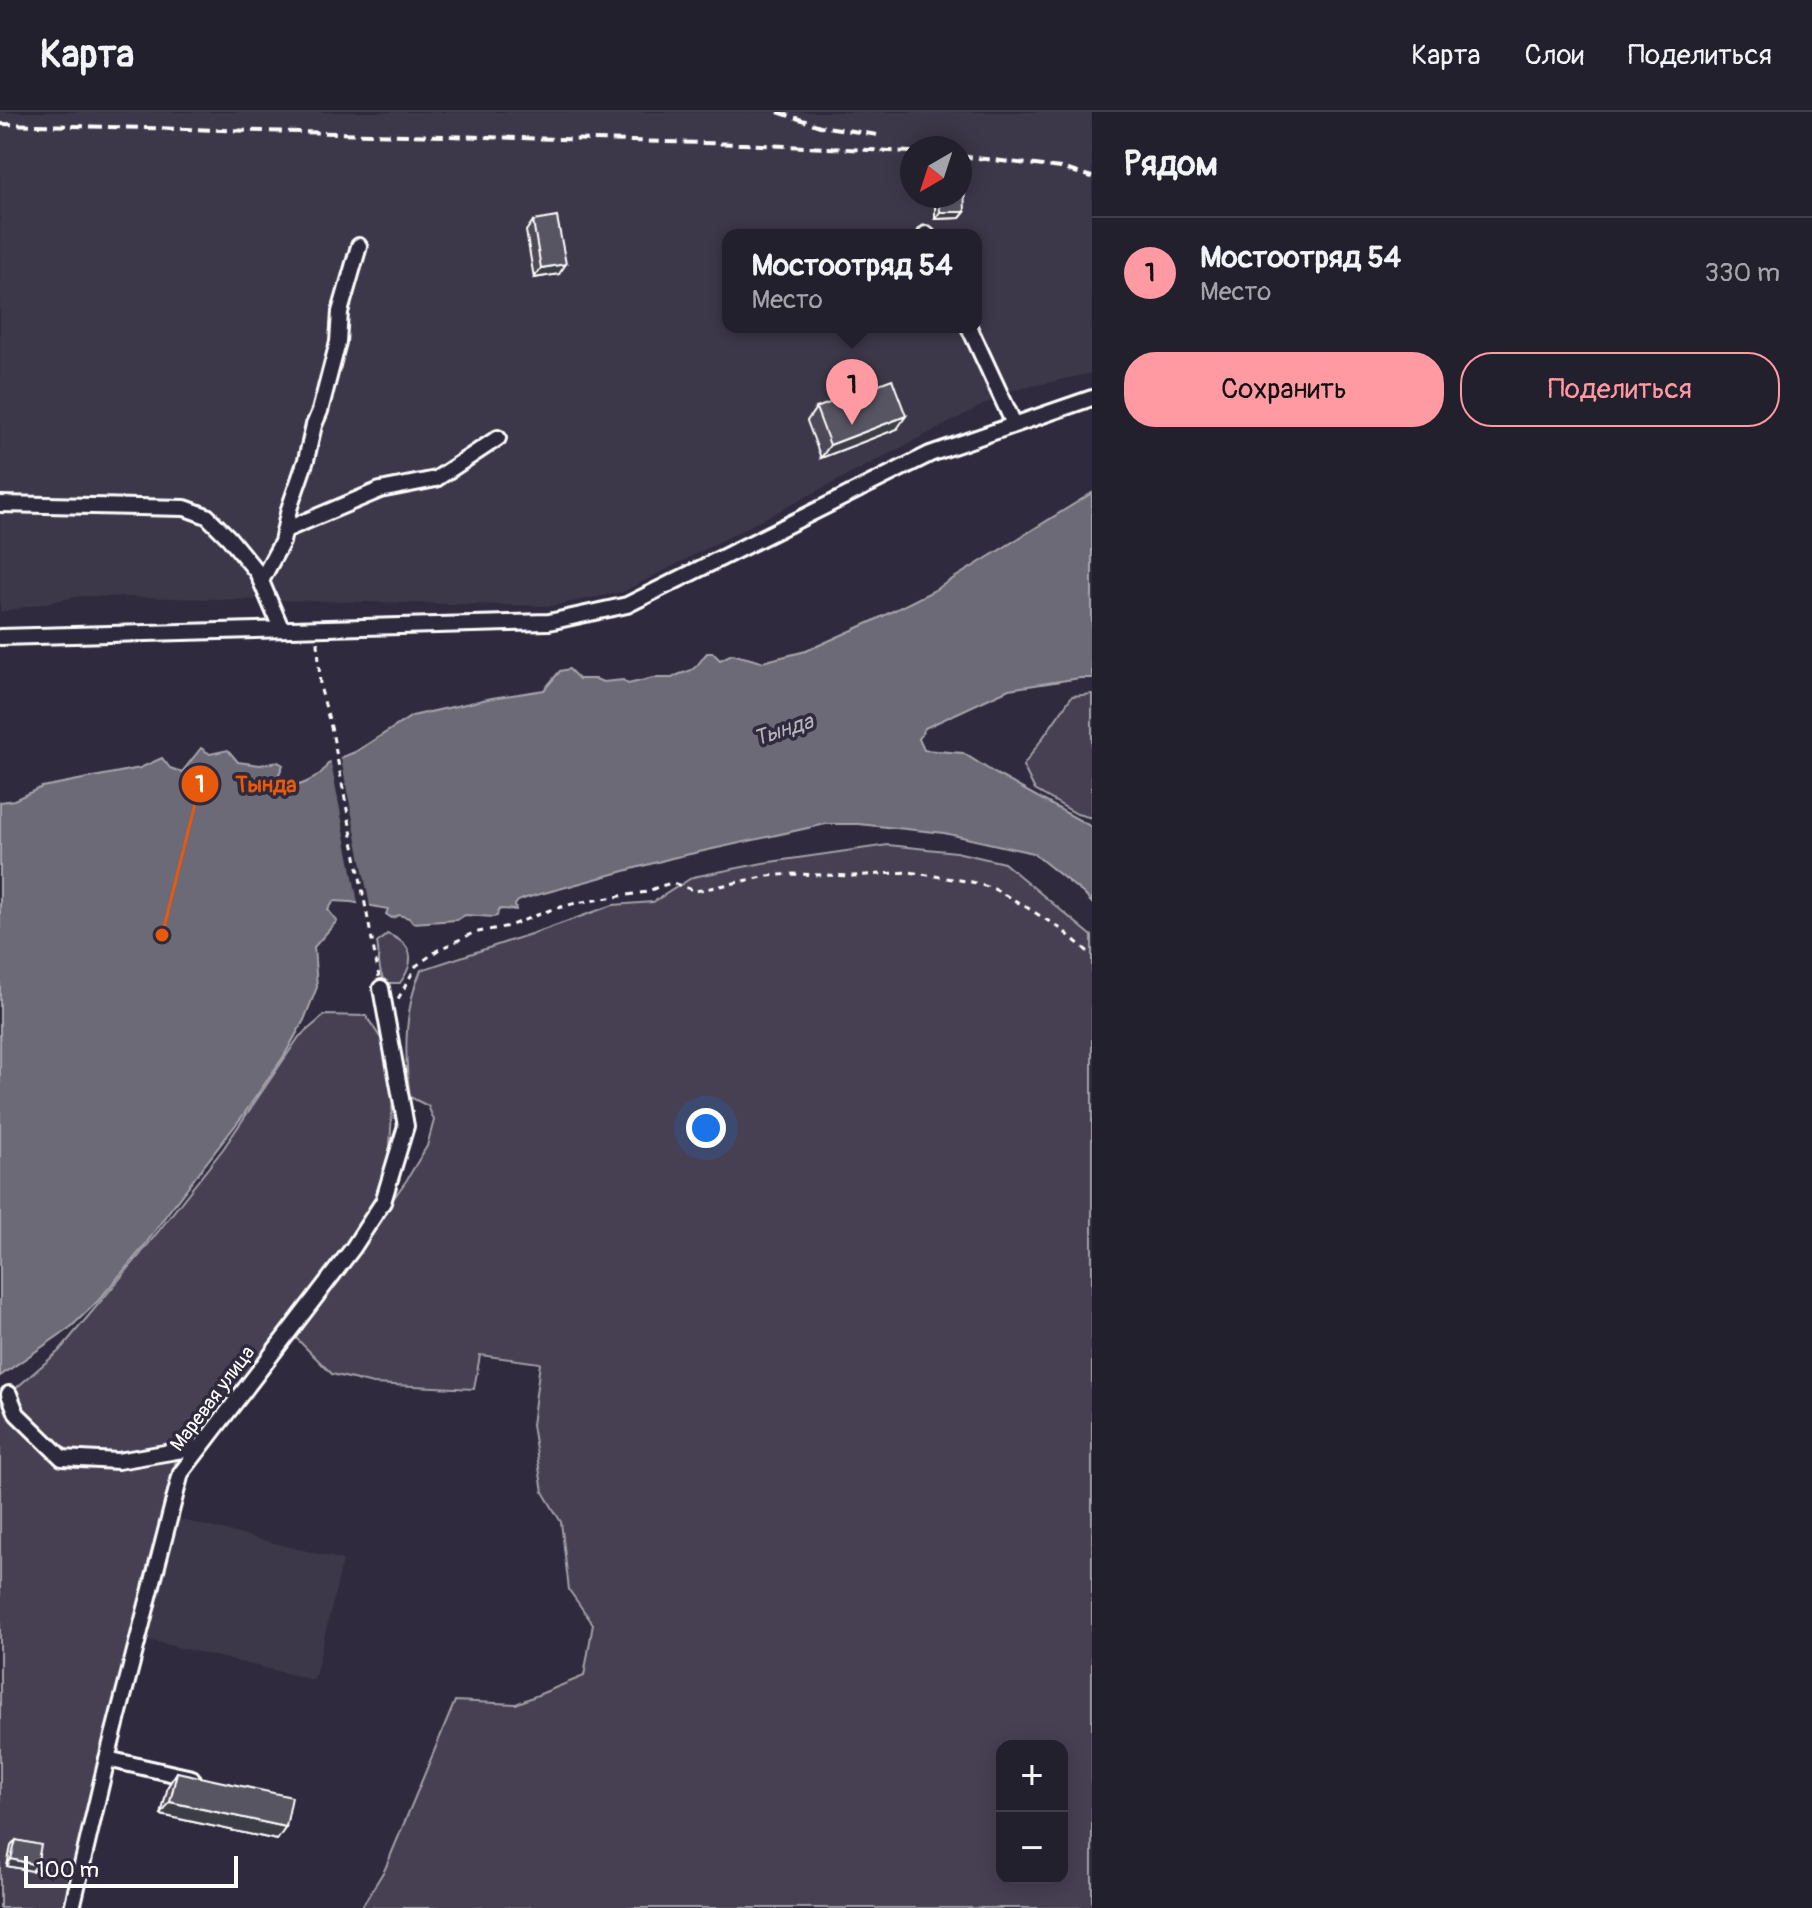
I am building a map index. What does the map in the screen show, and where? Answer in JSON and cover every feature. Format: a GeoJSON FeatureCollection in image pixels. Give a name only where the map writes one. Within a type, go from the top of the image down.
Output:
{"type":"FeatureCollection","features":[{"type":"Feature","properties":{"kind":"street"},"geometry":{"type":"LineString","coordinates":[[261,581],[282,542],[289,509],[306,460],[338,342],[340,312],[359,246]]}},
{"type":"Feature","properties":{"kind":"street"},"geometry":{"type":"LineString","coordinates":[[972,333],[1014,424]]}},
{"type":"Feature","properties":{"kind":"street"},"geometry":{"type":"LineString","coordinates":[[0,637],[549,622],[627,605],[930,454],[1092,398]]}},
{"type":"Feature","properties":{"kind":"street"},"geometry":{"type":"LineString","coordinates":[[285,530],[380,490],[436,479],[498,438]]}},
{"type":"Feature","properties":{"kind":"street"},"geometry":{"type":"LineString","coordinates":[[0,504],[185,508],[207,516],[257,572],[281,628]]}},
{"type":"Feature","properties":{"kind":"street","name":"Маревая улица"},"geometry":{"type":"LineString","coordinates":[[72,1908],[181,1473],[353,1248],[383,1202],[406,1126],[381,988]]}},
{"type":"Feature","properties":{"kind":"street"},"geometry":{"type":"LineString","coordinates":[[9,1394],[17,1414],[62,1458],[118,1461],[200,1447]]}},
{"type":"Feature","properties":{"kind":"street"},"geometry":{"type":"LineString","coordinates":[[107,1759],[211,1783]]}},
{"type":"Feature","properties":{"kind":"path"},"geometry":{"type":"LineString","coordinates":[[317,627],[320,686],[337,754],[381,988]]}},
{"type":"Feature","properties":{"kind":"path"},"geometry":{"type":"LineString","coordinates":[[386,1017],[416,966],[453,941],[576,903],[647,892],[673,883],[696,891],[793,874],[853,876],[909,872],[944,877],[994,889],[1061,929],[1092,955]]}},
{"type":"Feature","properties":{"kind":"shaded area"},"geometry":{"type":"Polygon","coordinates":[[[0,112],[1092,112],[1092,373],[1010,391],[623,592],[551,606],[81,596],[0,612],[0,112]]]}},
{"type":"Feature","properties":{"kind":"shaded area"},"geometry":{"type":"Polygon","coordinates":[[[1092,694],[1092,818],[1077,814],[1035,790],[1023,766],[1072,696],[1092,694]]]}},
{"type":"Feature","properties":{"kind":"shaded area"},"geometry":{"type":"Polygon","coordinates":[[[888,845],[956,852],[1004,863],[1092,936],[1092,1908],[361,1908],[385,1869],[455,1701],[516,1704],[584,1676],[593,1624],[569,1590],[561,1522],[543,1492],[532,1425],[540,1363],[480,1355],[474,1389],[373,1384],[332,1374],[294,1336],[406,1181],[427,1146],[434,1120],[428,1106],[410,1097],[407,1065],[408,1016],[421,970],[613,905],[653,902],[693,877],[763,863],[888,845]]]}},
{"type":"Feature","properties":{"kind":"shaded area"},"geometry":{"type":"Polygon","coordinates":[[[387,934],[403,943],[410,954],[409,967],[400,983],[382,981],[377,943],[387,934]]]}},
{"type":"Feature","properties":{"kind":"shaded area"},"geometry":{"type":"Polygon","coordinates":[[[325,1015],[366,1016],[384,1043],[394,1078],[390,1146],[379,1196],[318,1284],[228,1400],[211,1416],[191,1421],[184,1433],[65,1908],[0,1908],[0,1402],[59,1351],[138,1257],[223,1149],[299,1037],[325,1015]]]}},
{"type":"Feature","properties":{"kind":"shaded area"},"geometry":{"type":"Polygon","coordinates":[[[178,1519],[343,1560],[314,1680],[148,1640],[178,1519]]]}},
{"type":"Feature","properties":{"kind":"water","name":"Тында"},"geometry":{"type":"Polygon","coordinates":[[[1092,493],[1092,678],[1009,689],[925,728],[919,739],[924,750],[963,753],[1092,827],[1092,903],[1033,853],[944,833],[858,824],[826,824],[672,858],[526,898],[518,901],[516,910],[501,909],[493,917],[465,915],[457,920],[413,923],[399,915],[392,918],[386,914],[388,909],[334,901],[328,910],[337,921],[314,947],[317,987],[304,1020],[284,1056],[244,1114],[142,1249],[98,1301],[71,1327],[0,1376],[0,802],[14,800],[42,787],[140,768],[162,758],[170,768],[182,772],[201,748],[210,754],[228,750],[238,762],[260,765],[278,762],[283,765],[277,785],[291,787],[320,774],[328,763],[355,752],[412,716],[544,690],[560,671],[569,669],[579,679],[603,682],[623,680],[628,684],[653,678],[672,678],[695,668],[707,653],[713,653],[720,660],[732,654],[762,662],[806,651],[933,591],[1092,493]]]}},
{"type":"Feature","properties":{"kind":"pier"},"geometry":{"type":"Polygon","coordinates":[[[340,754],[371,911],[359,908],[330,758],[340,754]]]}},
{"type":"Feature","properties":{"kind":"building"},"geometry":{"type":"Polygon","coordinates":[[[940,208],[965,208],[965,212],[940,212],[940,208]]]}},
{"type":"Feature","properties":{"kind":"building"},"geometry":{"type":"Polygon","coordinates":[[[557,217],[566,264],[541,268],[533,221],[557,217]]]}},
{"type":"Feature","properties":{"kind":"building"},"geometry":{"type":"Polygon","coordinates":[[[892,379],[906,416],[830,445],[816,408],[892,379]]]}},
{"type":"Feature","properties":{"kind":"building"},"geometry":{"type":"Polygon","coordinates":[[[177,1772],[292,1797],[286,1827],[170,1802],[177,1772]]]}},
{"type":"Feature","properties":{"kind":"building"},"geometry":{"type":"Polygon","coordinates":[[[16,1840],[41,1845],[37,1865],[11,1859],[16,1840]]]}},
{"type":"Feature","properties":{"kind":"railway"},"geometry":{"type":"LineString","coordinates":[[778,112],[820,126],[878,135]]}},
{"type":"Feature","properties":{"kind":"railway"},"geometry":{"type":"LineString","coordinates":[[0,124],[742,144],[900,151]]}},
{"type":"Feature","properties":{"kind":"railway"},"geometry":{"type":"LineString","coordinates":[[972,157],[1061,168],[1092,177]]}},
{"type":"Feature","properties":{"kind":"place","name":"Мостоотряд 54"},"geometry":{"type":"Point","coordinates":[852,425]}},
{"type":"Feature","properties":{"kind":"place","name":"Тында"},"geometry":{"type":"Point","coordinates":[162,935]}}]}
